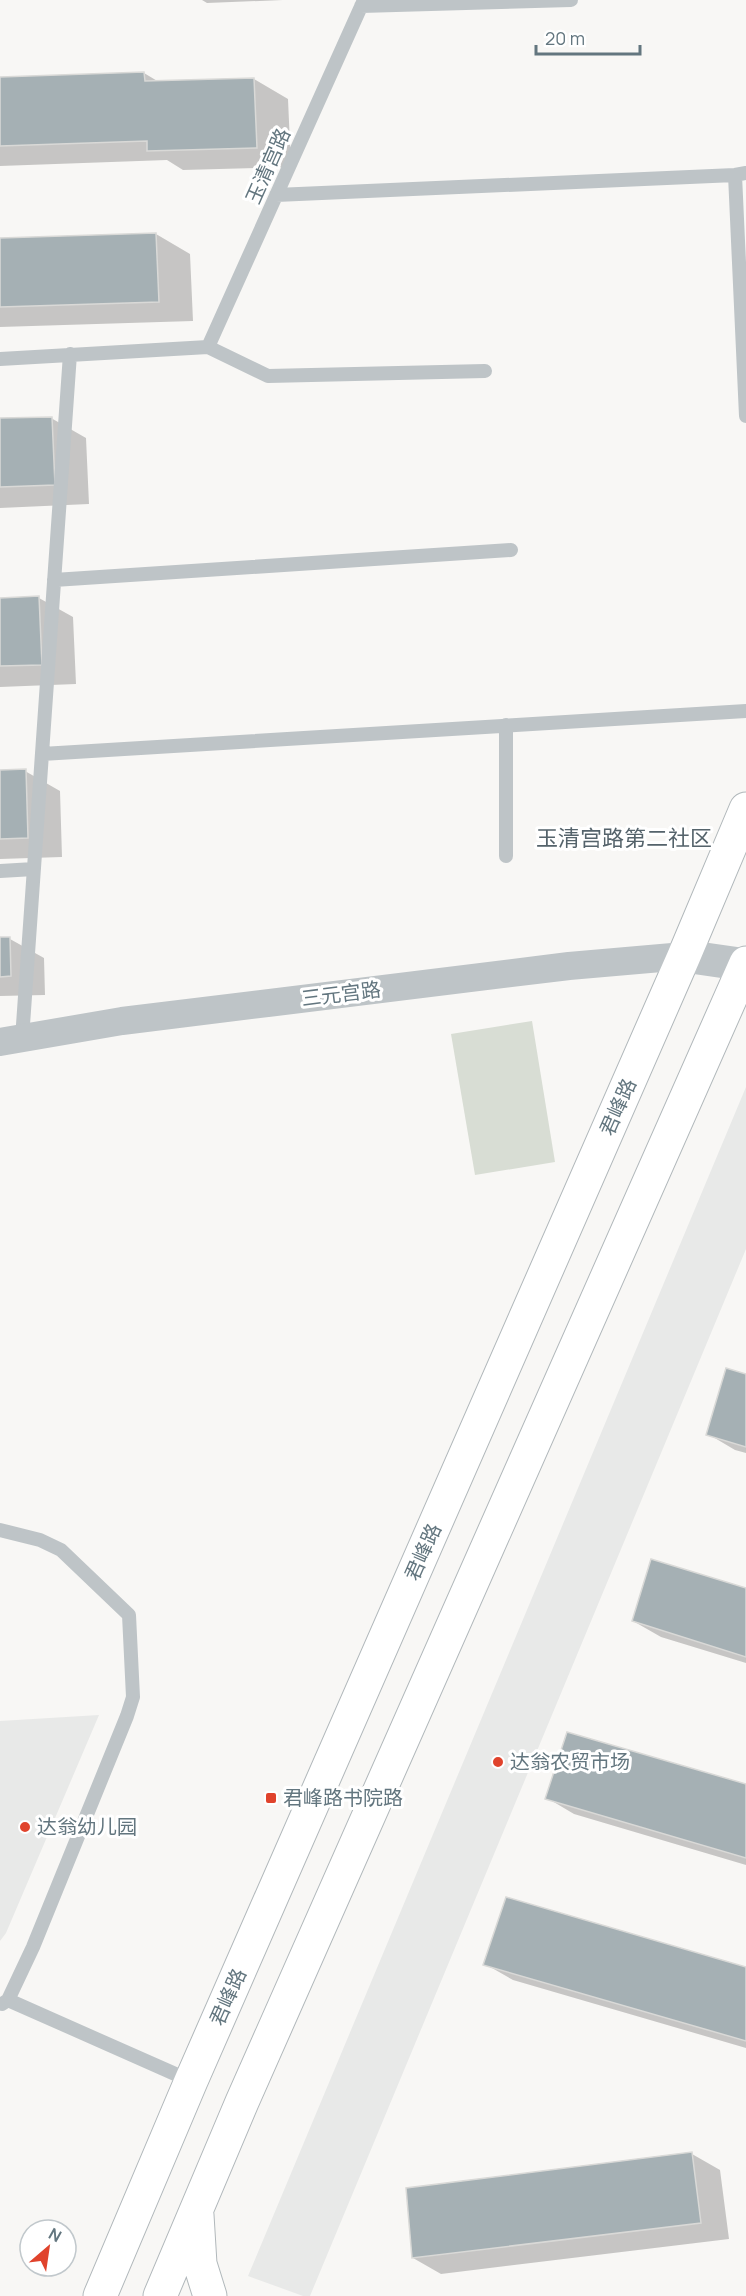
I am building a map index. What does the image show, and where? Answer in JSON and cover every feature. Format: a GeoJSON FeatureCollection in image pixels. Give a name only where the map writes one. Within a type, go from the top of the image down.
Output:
{"type":"FeatureCollection","features":[{"type":"Feature","properties":{"kind":"main road","name":"君峰路"},"geometry":{"type":"LineString","coordinates":[[100,2296],[191,2081],[684,956],[746,809]]}},
{"type":"Feature","properties":{"kind":"main road"},"geometry":{"type":"LineString","coordinates":[[159,2296],[242,2102],[746,965]]}},
{"type":"Feature","properties":{"kind":"main road"},"geometry":{"type":"LineString","coordinates":[[197,2208],[200,2264],[210,2296]]}},
{"type":"Feature","properties":{"kind":"street"},"geometry":{"type":"LineString","coordinates":[[684,956],[746,965]]}},
{"type":"Feature","properties":{"kind":"street","name":"三元宫路"},"geometry":{"type":"LineString","coordinates":[[11,1040],[134,1020],[557,968],[684,956]]}},
{"type":"Feature","properties":{"kind":"lane"},"geometry":{"type":"LineString","coordinates":[[362,3],[571,0]]}},
{"type":"Feature","properties":{"kind":"lane","name":"玉清宫路"},"geometry":{"type":"LineString","coordinates":[[208,347],[362,3]]}},
{"type":"Feature","properties":{"kind":"lane"},"geometry":{"type":"LineString","coordinates":[[276,195],[741,174],[746,416]]}},
{"type":"Feature","properties":{"kind":"lane"},"geometry":{"type":"LineString","coordinates":[[0,359],[208,347],[268,376],[486,371]]}},
{"type":"Feature","properties":{"kind":"lane"},"geometry":{"type":"LineString","coordinates":[[11,1040],[34,869],[70,354]]}},
{"type":"Feature","properties":{"kind":"lane"},"geometry":{"type":"LineString","coordinates":[[54,580],[511,550]]}},
{"type":"Feature","properties":{"kind":"lane"},"geometry":{"type":"LineString","coordinates":[[42,754],[746,711]]}},
{"type":"Feature","properties":{"kind":"lane"},"geometry":{"type":"LineString","coordinates":[[506,725],[506,856]]}},
{"type":"Feature","properties":{"kind":"lane"},"geometry":{"type":"LineString","coordinates":[[0,871],[34,869]]}},
{"type":"Feature","properties":{"kind":"lane"},"geometry":{"type":"LineString","coordinates":[[0,1530],[40,1540],[61,1550],[129,1615],[133,1697],[128,1716],[33,1947],[4,2003],[191,2081]]}},
{"type":"Feature","properties":{"kind":"shaded area"},"geometry":{"type":"Polygon","coordinates":[[[532,1021],[555,1162],[475,1175],[451,1034],[532,1021]]]}},
{"type":"Feature","properties":{"kind":"shaded area","name":"达翁农贸市场"},"geometry":{"type":"Polygon","coordinates":[[[746,1087],[746,1249],[310,2296],[303,2296],[248,2276],[746,1087]]]}},
{"type":"Feature","properties":{"kind":"shaded area","name":"达翁幼儿园"},"geometry":{"type":"Polygon","coordinates":[[[99,1715],[6,1933],[0,1941],[0,1721],[99,1715]]]}},
{"type":"Feature","properties":{"kind":"building"},"geometry":{"type":"Polygon","coordinates":[[[144,72],[145,81],[254,78],[257,148],[147,151],[147,141],[0,146],[0,77],[144,72]]]}},
{"type":"Feature","properties":{"kind":"building"},"geometry":{"type":"Polygon","coordinates":[[[156,233],[159,302],[0,307],[0,238],[156,233]]]}},
{"type":"Feature","properties":{"kind":"building"},"geometry":{"type":"Polygon","coordinates":[[[52,417],[55,485],[0,487],[0,418],[52,417]]]}},
{"type":"Feature","properties":{"kind":"building"},"geometry":{"type":"Polygon","coordinates":[[[39,596],[42,665],[0,666],[0,598],[39,596]]]}},
{"type":"Feature","properties":{"kind":"building"},"geometry":{"type":"Polygon","coordinates":[[[26,769],[28,838],[0,839],[0,770],[26,769]]]}},
{"type":"Feature","properties":{"kind":"building"},"geometry":{"type":"Polygon","coordinates":[[[0,937],[10,937],[11,976],[0,977],[0,937]]]}},
{"type":"Feature","properties":{"kind":"building"},"geometry":{"type":"Polygon","coordinates":[[[726,1368],[746,1374],[746,1447],[706,1435],[726,1368]]]}},
{"type":"Feature","properties":{"kind":"building"},"geometry":{"type":"Polygon","coordinates":[[[651,1559],[746,1588],[746,1657],[632,1621],[651,1559]]]}},
{"type":"Feature","properties":{"kind":"building"},"geometry":{"type":"Polygon","coordinates":[[[567,1732],[746,1784],[746,1858],[545,1799],[567,1732]]]}},
{"type":"Feature","properties":{"kind":"building"},"geometry":{"type":"Polygon","coordinates":[[[506,1897],[746,1967],[746,2041],[483,1965],[506,1897]]]}},
{"type":"Feature","properties":{"kind":"building"},"geometry":{"type":"Polygon","coordinates":[[[692,2152],[701,2223],[412,2258],[406,2188],[692,2152]]]}},
{"type":"Feature","properties":{"kind":"place","name":"达翁农贸市场"},"geometry":{"type":"Point","coordinates":[498,1762]}},
{"type":"Feature","properties":{"kind":"place","name":"君峰路书院路"},"geometry":{"type":"Point","coordinates":[271,1798]}},
{"type":"Feature","properties":{"kind":"place","name":"达翁幼儿园"},"geometry":{"type":"Point","coordinates":[25,1827]}},
{"type":"Feature","properties":{"kind":"district","name":"玉清宫路第二社区"},"geometry":{"type":"Point","coordinates":[624,838]}}]}
